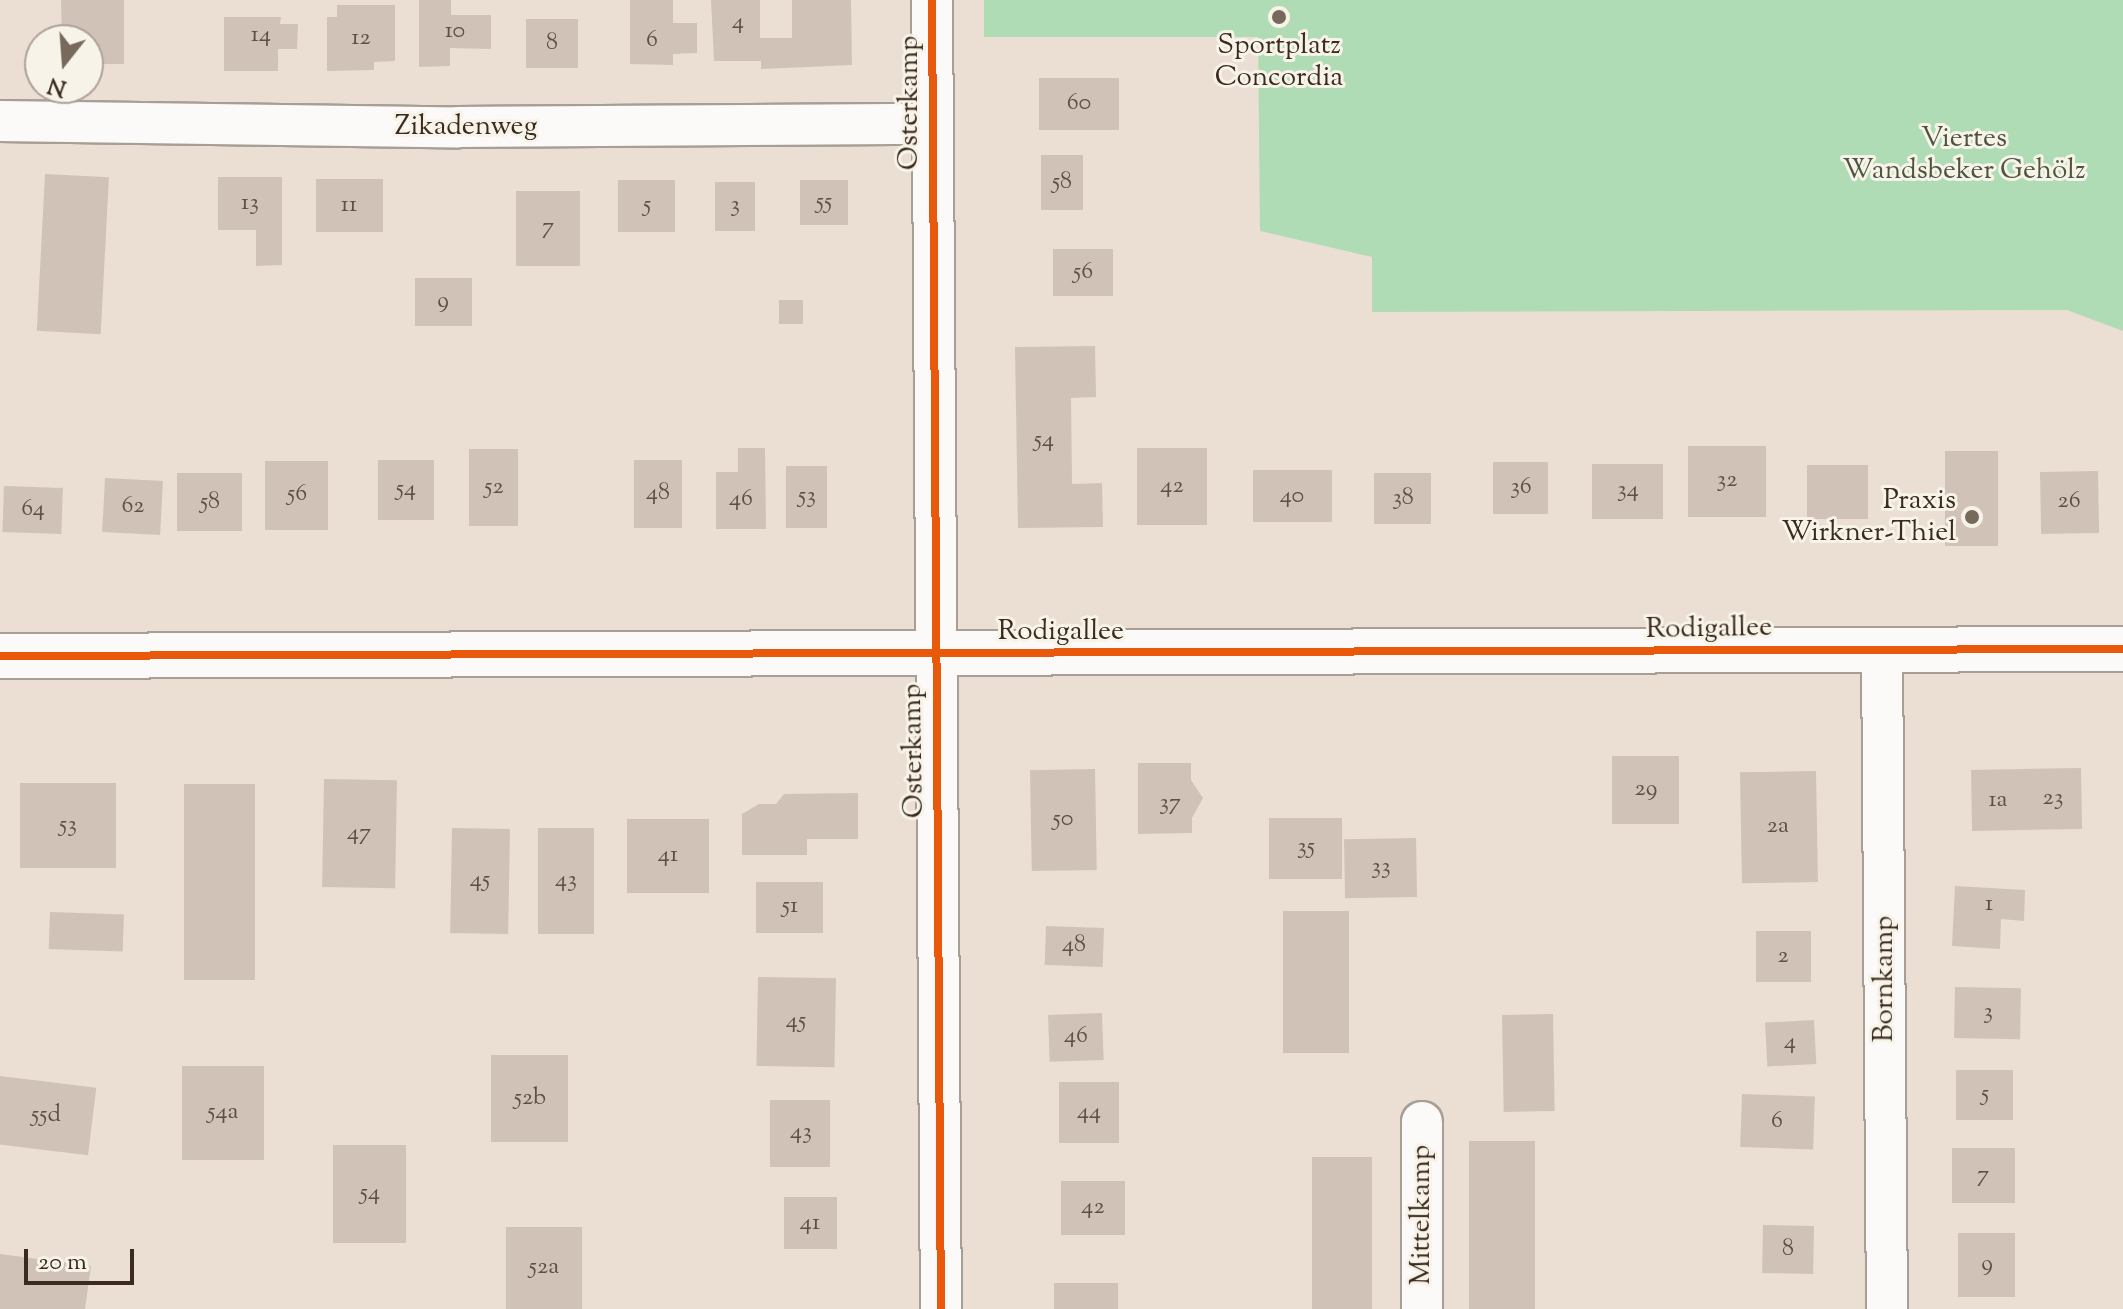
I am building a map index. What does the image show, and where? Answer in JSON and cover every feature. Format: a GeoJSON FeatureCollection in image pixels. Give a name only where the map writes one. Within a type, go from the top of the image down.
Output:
{"type":"FeatureCollection","features":[{"type":"Feature","properties":{"kind":"main road","name":"Rodigallee"},"geometry":{"type":"LineString","coordinates":[[0,656],[2123,649]]}},
{"type":"Feature","properties":{"kind":"street","name":"Osterkamp"},"geometry":{"type":"LineString","coordinates":[[932,0],[941,1309]]}},
{"type":"Feature","properties":{"kind":"street","name":"Zikadenweg"},"geometry":{"type":"LineString","coordinates":[[0,121],[458,127],[932,124]]}},
{"type":"Feature","properties":{"kind":"street","name":"Bornkamp"},"geometry":{"type":"LineString","coordinates":[[1882,649],[1887,1309]]}},
{"type":"Feature","properties":{"kind":"street","name":"Mittelkamp"},"geometry":{"type":"LineString","coordinates":[[1422,1122],[1422,1309]]}},
{"type":"Feature","properties":{"kind":"green space","name":"Viertes Wandsbeker Gehölz"},"geometry":{"type":"Polygon","coordinates":[[[984,0],[2123,0],[2123,331],[2067,310],[1372,312],[1372,257],[1260,231],[1258,37],[984,37],[984,0]]]}},
{"type":"Feature","properties":{"kind":"building"},"geometry":{"type":"Polygon","coordinates":[[[61,0],[124,0],[124,64],[104,64],[104,24],[62,24],[61,0]]]}},
{"type":"Feature","properties":{"kind":"building"},"geometry":{"type":"Polygon","coordinates":[[[419,0],[451,0],[451,15],[491,15],[491,49],[450,48],[450,66],[419,67],[419,0]]]}},
{"type":"Feature","properties":{"kind":"building"},"geometry":{"type":"Polygon","coordinates":[[[630,0],[673,0],[673,23],[697,23],[697,53],[673,54],[673,65],[630,64],[630,0]]]}},
{"type":"Feature","properties":{"kind":"building"},"geometry":{"type":"Polygon","coordinates":[[[711,0],[760,0],[760,38],[792,38],[792,0],[851,0],[852,65],[761,69],[761,61],[714,61],[711,0]]]}},
{"type":"Feature","properties":{"kind":"building"},"geometry":{"type":"Polygon","coordinates":[[[337,5],[395,5],[395,61],[374,62],[374,70],[327,71],[327,17],[337,17],[337,5]]]}},
{"type":"Feature","properties":{"kind":"building"},"geometry":{"type":"Polygon","coordinates":[[[224,17],[281,17],[280,24],[298,24],[297,49],[278,49],[278,71],[224,71],[224,17]]]}},
{"type":"Feature","properties":{"kind":"building"},"geometry":{"type":"Polygon","coordinates":[[[526,19],[578,19],[578,68],[526,68],[526,19]]]}},
{"type":"Feature","properties":{"kind":"building"},"geometry":{"type":"Polygon","coordinates":[[[1039,78],[1119,78],[1119,130],[1039,130],[1039,78]]]}},
{"type":"Feature","properties":{"kind":"building"},"geometry":{"type":"Polygon","coordinates":[[[1041,155],[1083,155],[1083,210],[1041,210],[1041,155]]]}},
{"type":"Feature","properties":{"kind":"building"},"geometry":{"type":"Polygon","coordinates":[[[45,174],[109,177],[101,334],[37,331],[45,174]]]}},
{"type":"Feature","properties":{"kind":"building"},"geometry":{"type":"Polygon","coordinates":[[[218,177],[282,177],[282,265],[256,266],[256,230],[218,230],[218,177]]]}},
{"type":"Feature","properties":{"kind":"building"},"geometry":{"type":"Polygon","coordinates":[[[316,179],[383,179],[383,232],[316,232],[316,179]]]}},
{"type":"Feature","properties":{"kind":"building"},"geometry":{"type":"Polygon","coordinates":[[[618,180],[675,180],[675,232],[618,232],[618,180]]]}},
{"type":"Feature","properties":{"kind":"building"},"geometry":{"type":"Polygon","coordinates":[[[800,180],[848,180],[848,225],[800,225],[800,180]]]}},
{"type":"Feature","properties":{"kind":"building"},"geometry":{"type":"Polygon","coordinates":[[[715,182],[755,182],[755,231],[715,231],[715,182]]]}},
{"type":"Feature","properties":{"kind":"building"},"geometry":{"type":"Polygon","coordinates":[[[516,191],[580,191],[580,266],[516,266],[516,191]]]}},
{"type":"Feature","properties":{"kind":"building"},"geometry":{"type":"Polygon","coordinates":[[[1053,249],[1113,249],[1113,296],[1053,296],[1053,249]]]}},
{"type":"Feature","properties":{"kind":"building"},"geometry":{"type":"Polygon","coordinates":[[[415,278],[472,278],[472,326],[415,326],[415,278]]]}},
{"type":"Feature","properties":{"kind":"building"},"geometry":{"type":"Polygon","coordinates":[[[779,300],[803,300],[803,324],[779,324],[779,300]]]}},
{"type":"Feature","properties":{"kind":"building"},"geometry":{"type":"Polygon","coordinates":[[[1095,346],[1096,397],[1071,398],[1072,484],[1102,483],[1103,527],[1018,528],[1015,347],[1095,346]]]}},
{"type":"Feature","properties":{"kind":"building"},"geometry":{"type":"Polygon","coordinates":[[[1688,446],[1766,446],[1766,517],[1688,517],[1688,446]]]}},
{"type":"Feature","properties":{"kind":"building"},"geometry":{"type":"Polygon","coordinates":[[[738,448],[765,448],[766,529],[716,529],[716,472],[738,472],[738,448]]]}},
{"type":"Feature","properties":{"kind":"building"},"geometry":{"type":"Polygon","coordinates":[[[1137,448],[1207,448],[1207,525],[1137,525],[1137,448]]]}},
{"type":"Feature","properties":{"kind":"building"},"geometry":{"type":"Polygon","coordinates":[[[469,449],[518,449],[518,526],[469,526],[469,449]]]}},
{"type":"Feature","properties":{"kind":"building"},"geometry":{"type":"Polygon","coordinates":[[[1945,451],[1998,451],[1998,546],[1945,546],[1945,451]]]}},
{"type":"Feature","properties":{"kind":"building"},"geometry":{"type":"Polygon","coordinates":[[[378,460],[434,460],[434,520],[378,520],[378,460]]]}},
{"type":"Feature","properties":{"kind":"building"},"geometry":{"type":"Polygon","coordinates":[[[634,460],[682,460],[682,528],[634,528],[634,460]]]}},
{"type":"Feature","properties":{"kind":"building"},"geometry":{"type":"Polygon","coordinates":[[[265,461],[328,461],[328,530],[265,530],[265,461]]]}},
{"type":"Feature","properties":{"kind":"building"},"geometry":{"type":"Polygon","coordinates":[[[1493,462],[1548,462],[1548,514],[1493,514],[1493,462]]]}},
{"type":"Feature","properties":{"kind":"building"},"geometry":{"type":"Polygon","coordinates":[[[1592,464],[1663,464],[1663,519],[1592,519],[1592,464]]]}},
{"type":"Feature","properties":{"kind":"building"},"geometry":{"type":"Polygon","coordinates":[[[1807,465],[1868,465],[1868,519],[1807,519],[1807,465]]]}},
{"type":"Feature","properties":{"kind":"building"},"geometry":{"type":"Polygon","coordinates":[[[786,466],[827,466],[827,528],[786,528],[786,466]]]}},
{"type":"Feature","properties":{"kind":"building"},"geometry":{"type":"Polygon","coordinates":[[[1253,470],[1332,470],[1332,522],[1253,522],[1253,470]]]}},
{"type":"Feature","properties":{"kind":"building"},"geometry":{"type":"Polygon","coordinates":[[[2098,471],[2099,533],[2041,534],[2040,472],[2098,471]]]}},
{"type":"Feature","properties":{"kind":"building"},"geometry":{"type":"Polygon","coordinates":[[[177,473],[242,473],[242,531],[177,531],[177,473]]]}},
{"type":"Feature","properties":{"kind":"building"},"geometry":{"type":"Polygon","coordinates":[[[1374,473],[1431,473],[1431,524],[1374,524],[1374,473]]]}},
{"type":"Feature","properties":{"kind":"building"},"geometry":{"type":"Polygon","coordinates":[[[105,478],[163,481],[160,535],[102,532],[105,478]]]}},
{"type":"Feature","properties":{"kind":"building"},"geometry":{"type":"Polygon","coordinates":[[[4,486],[63,488],[61,534],[2,532],[4,486]]]}},
{"type":"Feature","properties":{"kind":"building"},"geometry":{"type":"Polygon","coordinates":[[[1612,756],[1679,756],[1679,824],[1612,824],[1612,756]]]}},
{"type":"Feature","properties":{"kind":"building"},"geometry":{"type":"Polygon","coordinates":[[[1138,763],[1191,763],[1191,780],[1203,798],[1192,818],[1192,833],[1138,834],[1138,763]]]}},
{"type":"Feature","properties":{"kind":"building"},"geometry":{"type":"Polygon","coordinates":[[[2081,768],[2082,829],[1972,831],[1971,770],[2081,768]]]}},
{"type":"Feature","properties":{"kind":"building"},"geometry":{"type":"Polygon","coordinates":[[[1095,769],[1097,870],[1032,871],[1030,770],[1095,769]]]}},
{"type":"Feature","properties":{"kind":"building"},"geometry":{"type":"Polygon","coordinates":[[[1816,771],[1818,882],[1742,883],[1740,772],[1816,771]]]}},
{"type":"Feature","properties":{"kind":"building"},"geometry":{"type":"Polygon","coordinates":[[[324,779],[397,780],[395,888],[322,887],[324,779]]]}},
{"type":"Feature","properties":{"kind":"building"},"geometry":{"type":"Polygon","coordinates":[[[20,783],[116,783],[116,868],[20,868],[20,783]]]}},
{"type":"Feature","properties":{"kind":"building"},"geometry":{"type":"Polygon","coordinates":[[[184,784],[255,784],[255,980],[184,980],[184,784]]]}},
{"type":"Feature","properties":{"kind":"building"},"geometry":{"type":"Polygon","coordinates":[[[858,793],[858,839],[807,839],[807,855],[742,855],[742,814],[759,804],[776,804],[784,794],[858,793]]]}},
{"type":"Feature","properties":{"kind":"building"},"geometry":{"type":"Polygon","coordinates":[[[1269,818],[1342,818],[1342,879],[1269,879],[1269,818]]]}},
{"type":"Feature","properties":{"kind":"building"},"geometry":{"type":"Polygon","coordinates":[[[627,819],[709,819],[709,893],[627,893],[627,819]]]}},
{"type":"Feature","properties":{"kind":"building"},"geometry":{"type":"Polygon","coordinates":[[[452,828],[510,829],[508,934],[450,933],[452,828]]]}},
{"type":"Feature","properties":{"kind":"building"},"geometry":{"type":"Polygon","coordinates":[[[538,828],[594,828],[594,934],[538,934],[538,828]]]}},
{"type":"Feature","properties":{"kind":"building"},"geometry":{"type":"Polygon","coordinates":[[[1416,838],[1417,897],[1345,898],[1344,839],[1416,838]]]}},
{"type":"Feature","properties":{"kind":"building"},"geometry":{"type":"Polygon","coordinates":[[[756,882],[823,882],[823,933],[756,933],[756,882]]]}},
{"type":"Feature","properties":{"kind":"building"},"geometry":{"type":"Polygon","coordinates":[[[1955,886],[2025,890],[2024,921],[2001,919],[2000,949],[1952,946],[1955,886]]]}},
{"type":"Feature","properties":{"kind":"building"},"geometry":{"type":"Polygon","coordinates":[[[1283,911],[1349,911],[1349,1053],[1283,1053],[1283,911]]]}},
{"type":"Feature","properties":{"kind":"building"},"geometry":{"type":"Polygon","coordinates":[[[50,912],[124,915],[123,952],[49,949],[50,912]]]}},
{"type":"Feature","properties":{"kind":"building"},"geometry":{"type":"Polygon","coordinates":[[[1046,926],[1104,928],[1103,967],[1045,965],[1046,926]]]}},
{"type":"Feature","properties":{"kind":"building"},"geometry":{"type":"Polygon","coordinates":[[[1756,931],[1811,931],[1811,982],[1756,982],[1756,931]]]}},
{"type":"Feature","properties":{"kind":"building"},"geometry":{"type":"Polygon","coordinates":[[[758,977],[836,978],[834,1067],[756,1066],[758,977]]]}},
{"type":"Feature","properties":{"kind":"building"},"geometry":{"type":"Polygon","coordinates":[[[1955,987],[2021,988],[2020,1039],[1954,1038],[1955,987]]]}},
{"type":"Feature","properties":{"kind":"building"},"geometry":{"type":"Polygon","coordinates":[[[1102,1013],[1104,1060],[1050,1062],[1048,1015],[1102,1013]]]}},
{"type":"Feature","properties":{"kind":"building"},"geometry":{"type":"Polygon","coordinates":[[[1553,1014],[1555,1111],[1504,1112],[1502,1015],[1553,1014]]]}},
{"type":"Feature","properties":{"kind":"building"},"geometry":{"type":"Polygon","coordinates":[[[1814,1020],[1816,1064],[1767,1067],[1765,1023],[1814,1020]]]}},
{"type":"Feature","properties":{"kind":"building"},"geometry":{"type":"Polygon","coordinates":[[[491,1055],[568,1055],[568,1142],[491,1142],[491,1055]]]}},
{"type":"Feature","properties":{"kind":"building"},"geometry":{"type":"Polygon","coordinates":[[[182,1066],[264,1066],[264,1160],[182,1160],[182,1066]]]}},
{"type":"Feature","properties":{"kind":"building"},"geometry":{"type":"Polygon","coordinates":[[[1956,1070],[2013,1070],[2013,1120],[1956,1120],[1956,1070]]]}},
{"type":"Feature","properties":{"kind":"building"},"geometry":{"type":"Polygon","coordinates":[[[0,1076],[96,1088],[88,1155],[0,1145],[0,1076]]]}},
{"type":"Feature","properties":{"kind":"building"},"geometry":{"type":"Polygon","coordinates":[[[1059,1082],[1119,1082],[1119,1143],[1059,1143],[1059,1082]]]}},
{"type":"Feature","properties":{"kind":"building"},"geometry":{"type":"Polygon","coordinates":[[[1742,1094],[1815,1097],[1813,1150],[1740,1147],[1742,1094]]]}},
{"type":"Feature","properties":{"kind":"building"},"geometry":{"type":"Polygon","coordinates":[[[770,1100],[830,1100],[830,1167],[770,1167],[770,1100]]]}},
{"type":"Feature","properties":{"kind":"building"},"geometry":{"type":"Polygon","coordinates":[[[1469,1141],[1535,1141],[1535,1309],[1469,1309],[1469,1141]]]}},
{"type":"Feature","properties":{"kind":"building"},"geometry":{"type":"Polygon","coordinates":[[[333,1145],[406,1145],[406,1243],[333,1243],[333,1145]]]}},
{"type":"Feature","properties":{"kind":"building"},"geometry":{"type":"Polygon","coordinates":[[[1952,1148],[2015,1148],[2015,1203],[1952,1203],[1952,1148]]]}},
{"type":"Feature","properties":{"kind":"building"},"geometry":{"type":"Polygon","coordinates":[[[1312,1157],[1372,1157],[1372,1309],[1312,1309],[1312,1157]]]}},
{"type":"Feature","properties":{"kind":"building"},"geometry":{"type":"Polygon","coordinates":[[[1061,1181],[1125,1181],[1125,1235],[1061,1235],[1061,1181]]]}},
{"type":"Feature","properties":{"kind":"building"},"geometry":{"type":"Polygon","coordinates":[[[784,1197],[837,1197],[837,1249],[784,1249],[784,1197]]]}},
{"type":"Feature","properties":{"kind":"building"},"geometry":{"type":"Polygon","coordinates":[[[1763,1225],[1814,1226],[1813,1274],[1762,1273],[1763,1225]]]}},
{"type":"Feature","properties":{"kind":"building"},"geometry":{"type":"Polygon","coordinates":[[[506,1227],[582,1227],[582,1309],[506,1309],[506,1227]]]}},
{"type":"Feature","properties":{"kind":"building"},"geometry":{"type":"Polygon","coordinates":[[[1958,1233],[2015,1233],[2015,1297],[1958,1297],[1958,1233]]]}},
{"type":"Feature","properties":{"kind":"building"},"geometry":{"type":"Polygon","coordinates":[[[0,1254],[91,1266],[85,1309],[0,1309],[0,1254]]]}},
{"type":"Feature","properties":{"kind":"building"},"geometry":{"type":"Polygon","coordinates":[[[1054,1283],[1118,1283],[1118,1309],[1054,1309],[1054,1283]]]}},
{"type":"Feature","properties":{"kind":"cycle path"},"geometry":{"type":"LineString","coordinates":[[932,0],[941,1309]]}},
{"type":"Feature","properties":{"kind":"cycle path"},"geometry":{"type":"LineString","coordinates":[[0,656],[2123,649]]}},
{"type":"Feature","properties":{"kind":"place","name":"Sportplatz Concordia"},"geometry":{"type":"Point","coordinates":[1279,17]}},
{"type":"Feature","properties":{"kind":"place","name":"Praxis Wirkner-Thiel"},"geometry":{"type":"Point","coordinates":[1972,517]}}]}
